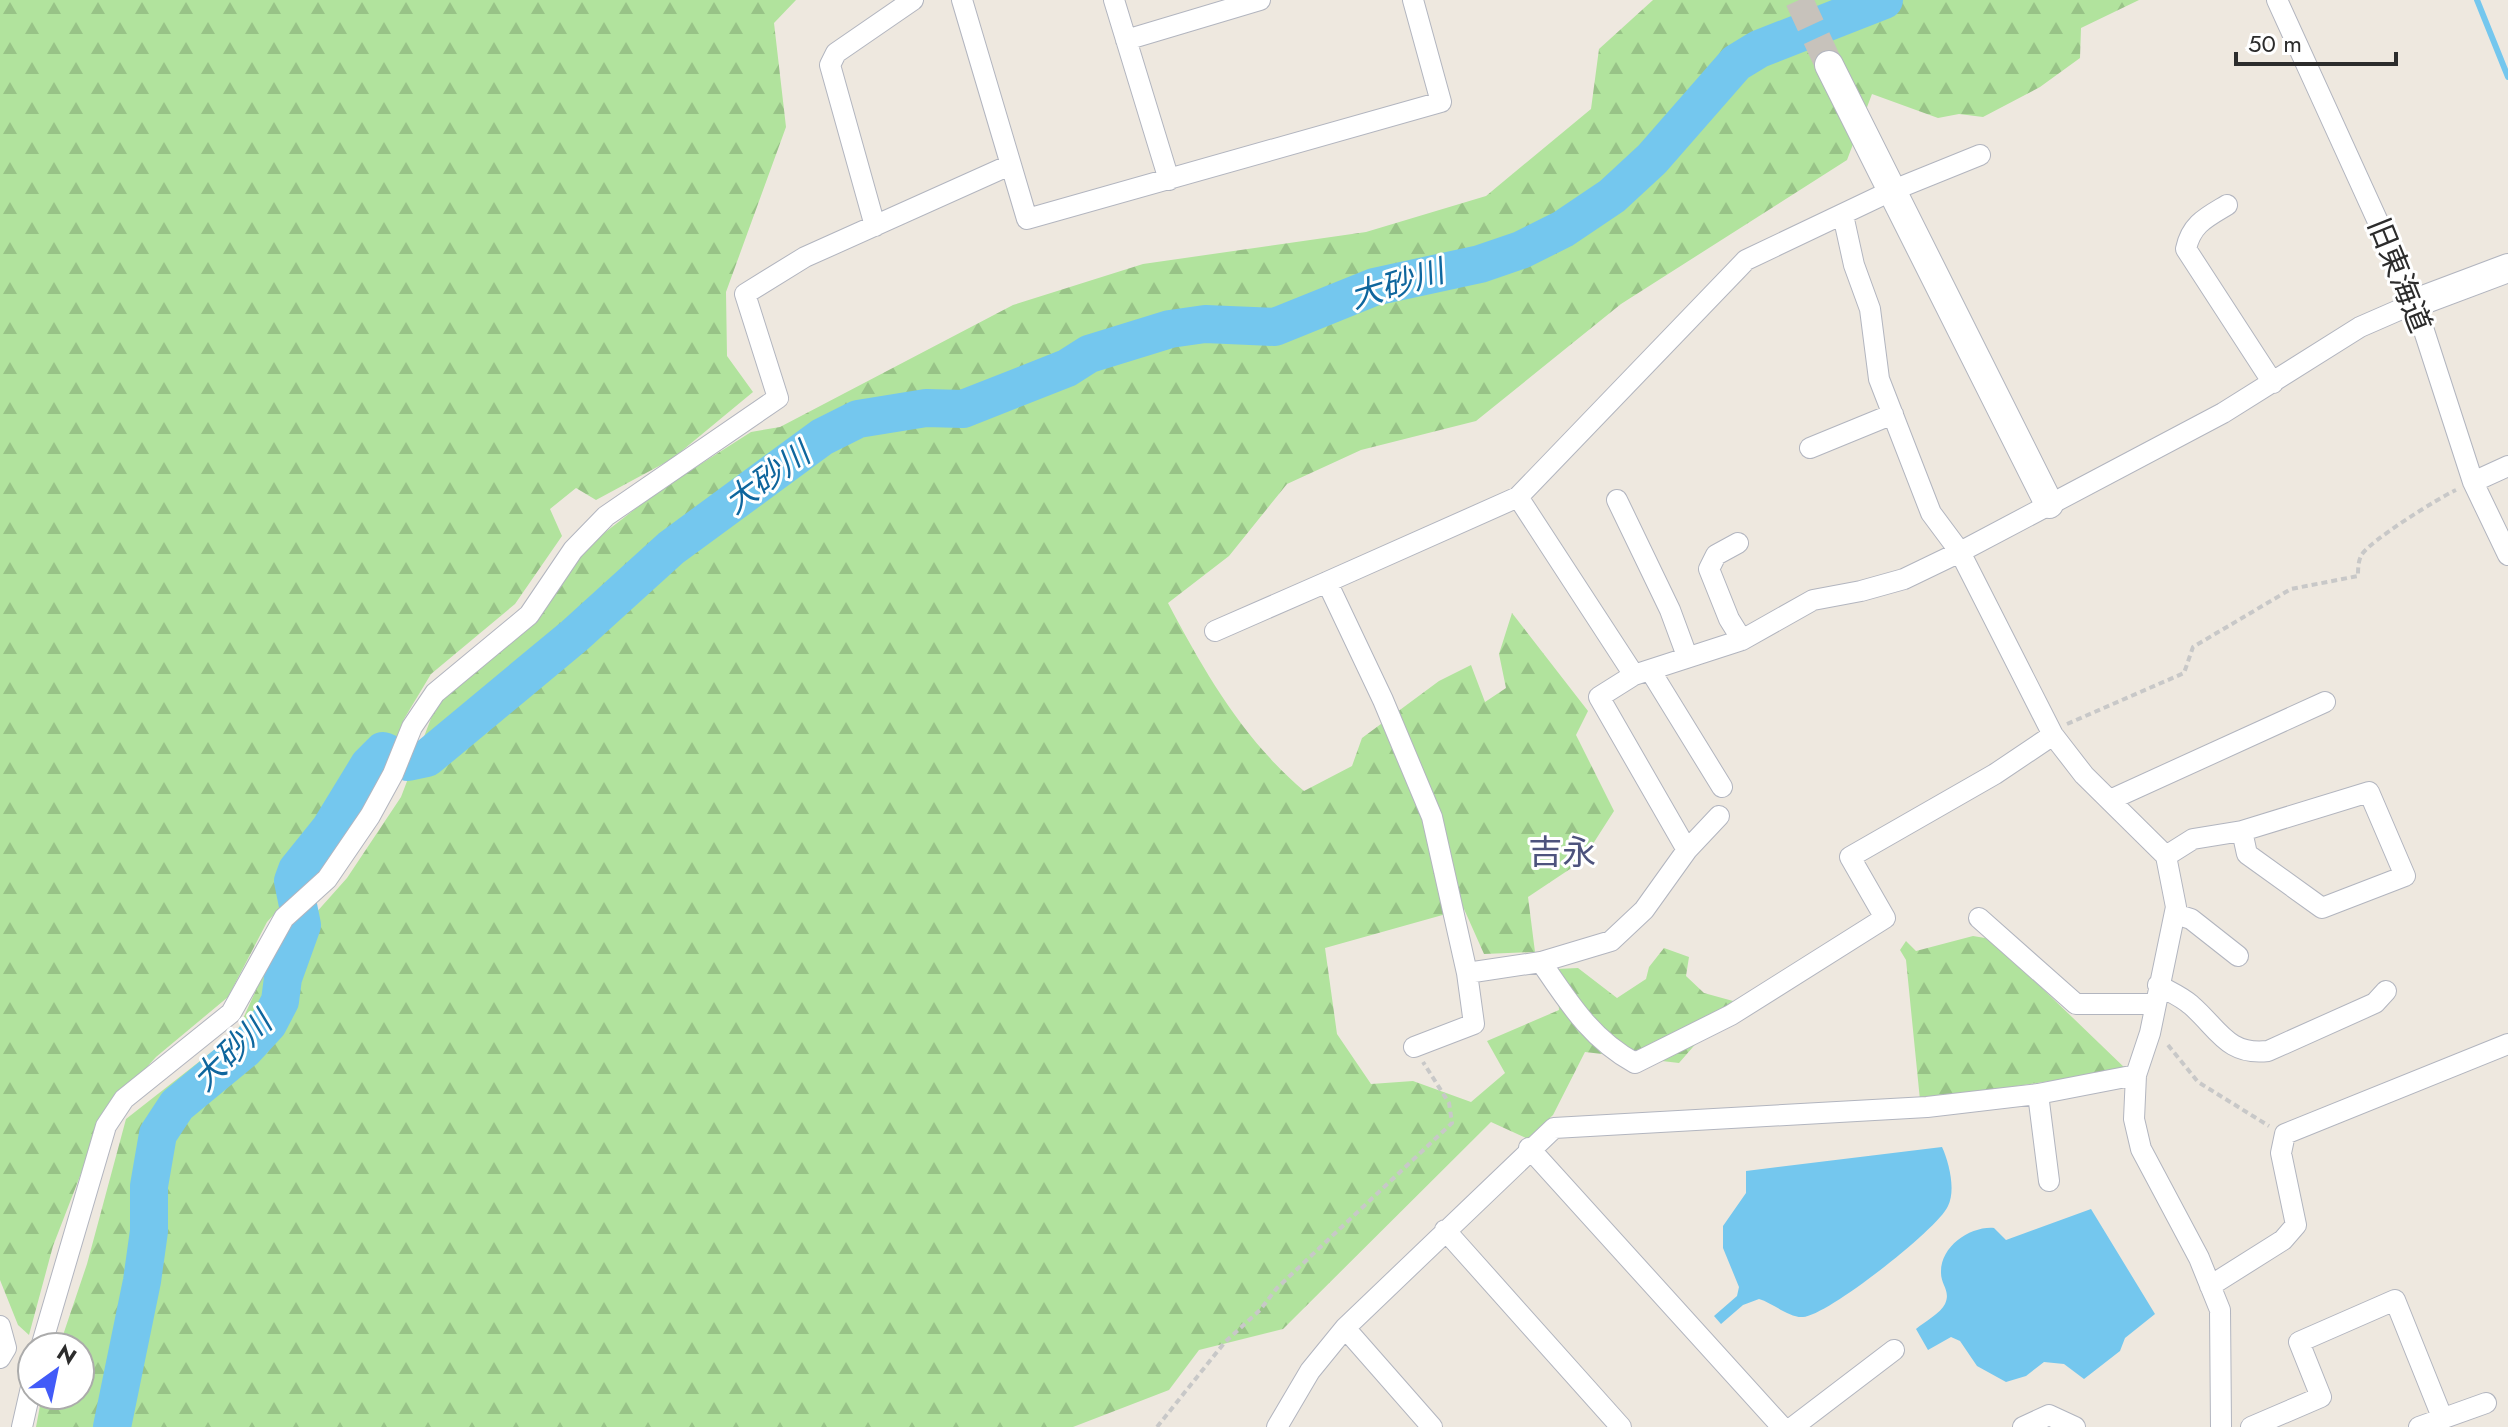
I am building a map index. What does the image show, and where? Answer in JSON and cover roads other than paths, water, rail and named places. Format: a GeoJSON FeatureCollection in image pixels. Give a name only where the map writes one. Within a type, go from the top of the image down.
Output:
{"type":"FeatureCollection","features":[{"type":"Feature","properties":{"kind":"street"},"geometry":{"type":"LineString","coordinates":[[875,226],[830,65],[836,53],[913,0]]}},
{"type":"Feature","properties":{"kind":"street"},"geometry":{"type":"LineString","coordinates":[[962,0],[1027,219],[1441,102],[1413,0]]}},
{"type":"Feature","properties":{"kind":"street"},"geometry":{"type":"LineString","coordinates":[[1114,0],[1169,180]]}},
{"type":"Feature","properties":{"kind":"street"},"geometry":{"type":"LineString","coordinates":[[1126,40],[1260,0]]}},
{"type":"Feature","properties":{"kind":"street","name":"旧東海道"},"geometry":{"type":"LineString","coordinates":[[2277,0],[2415,303],[2473,482],[2508,555]]}},
{"type":"Feature","properties":{"kind":"street"},"geometry":{"type":"LineString","coordinates":[[1829,65],[2049,504]]}},
{"type":"Feature","properties":{"kind":"street"},"geometry":{"type":"LineString","coordinates":[[1215,631],[1518,497],[1746,260],[1891,191],[1980,155]]}},
{"type":"Feature","properties":{"kind":"street"},"geometry":{"type":"LineString","coordinates":[[46,1331],[102,1139],[124,1099],[231,1013],[284,918],[327,879],[370,816],[393,774],[412,727],[435,693],[529,615],[573,550],[606,516],[778,398],[745,294],[805,257],[1010,165]]}},
{"type":"Feature","properties":{"kind":"street"},"geometry":{"type":"LineString","coordinates":[[2227,205],[2199,221],[2189,233],[2186,249],[2273,383]]}},
{"type":"Feature","properties":{"kind":"street"},"geometry":{"type":"LineString","coordinates":[[1843,215],[1854,265],[1870,309],[1879,379],[1931,513],[1960,552],[2053,735],[2084,775],[2166,856],[2175,914],[2150,1033],[2136,1075],[2134,1119],[2141,1149],[2199,1258],[2220,1310],[2223,1427]]}},
{"type":"Feature","properties":{"kind":"street"},"geometry":{"type":"LineString","coordinates":[[1687,850],[1599,697],[1642,672],[1742,640],[1813,600],[1904,579],[1960,552],[2273,383],[2360,327],[2508,268]]}},
{"type":"Feature","properties":{"kind":"street"},"geometry":{"type":"LineString","coordinates":[[1810,448],[1893,414]]}},
{"type":"Feature","properties":{"kind":"street"},"geometry":{"type":"LineString","coordinates":[[2473,482],[2508,466]]}},
{"type":"Feature","properties":{"kind":"street"},"geometry":{"type":"LineString","coordinates":[[1518,497],[1722,787]]}},
{"type":"Feature","properties":{"kind":"street"},"geometry":{"type":"LineString","coordinates":[[1617,500],[1665,597],[1687,656]]}},
{"type":"Feature","properties":{"kind":"street"},"geometry":{"type":"LineString","coordinates":[[1738,543],[1716,555],[1709,569],[1729,619],[1742,640]]}},
{"type":"Feature","properties":{"kind":"street"},"geometry":{"type":"LineString","coordinates":[[1327,582],[1383,700],[1432,817],[1467,973],[1474,1024],[1414,1047]]}},
{"type":"Feature","properties":{"kind":"street"},"geometry":{"type":"LineString","coordinates":[[2110,800],[2325,702]]}},
{"type":"Feature","properties":{"kind":"street"},"geometry":{"type":"LineString","coordinates":[[1541,962],[1584,1026],[1609,1049],[1635,1063],[1731,1015],[1885,918],[1850,857],[1995,774],[2053,735]]}},
{"type":"Feature","properties":{"kind":"street"},"geometry":{"type":"LineString","coordinates":[[2166,856],[2193,839],[2242,831],[2369,792],[2405,876],[2322,908],[2247,854],[2242,831]]}},
{"type":"Feature","properties":{"kind":"street"},"geometry":{"type":"LineString","coordinates":[[1467,973],[1541,962],[1611,941],[1644,910],[1687,850],[1719,816]]}},
{"type":"Feature","properties":{"kind":"street"},"geometry":{"type":"LineString","coordinates":[[2175,914],[2191,919],[2238,956]]}},
{"type":"Feature","properties":{"kind":"street"},"geometry":{"type":"LineString","coordinates":[[1979,918],[2076,1004],[2156,994],[2189,1003],[2235,1048],[2251,1054],[2268,1051],[2375,1003],[2386,991]]}},
{"type":"Feature","properties":{"kind":"street"},"geometry":{"type":"LineString","coordinates":[[2210,1286],[2283,1240],[2296,1225],[2281,1153],[2285,1134],[2508,1044]]}},
{"type":"Feature","properties":{"kind":"street"},"geometry":{"type":"LineString","coordinates":[[1277,1427],[1310,1371],[1345,1328],[1529,1148],[1554,1128],[1927,1107],[2038,1094],[2136,1075]]}},
{"type":"Feature","properties":{"kind":"street"},"geometry":{"type":"LineString","coordinates":[[2038,1094],[2049,1181]]}},
{"type":"Feature","properties":{"kind":"street"},"geometry":{"type":"LineString","coordinates":[[1529,1148],[1782,1427]]}},
{"type":"Feature","properties":{"kind":"street"},"geometry":{"type":"LineString","coordinates":[[1445,1230],[1621,1427]]}},
{"type":"Feature","properties":{"kind":"street"},"geometry":{"type":"LineString","coordinates":[[2251,1427],[2321,1397],[2299,1342],[2395,1300],[2442,1417]]}},
{"type":"Feature","properties":{"kind":"street"},"geometry":{"type":"LineString","coordinates":[[0,1326],[3,1353]]}},
{"type":"Feature","properties":{"kind":"street"},"geometry":{"type":"LineString","coordinates":[[1345,1328],[1432,1427]]}},
{"type":"Feature","properties":{"kind":"street"},"geometry":{"type":"LineString","coordinates":[[1793,1427],[1894,1350]]}},
{"type":"Feature","properties":{"kind":"street"},"geometry":{"type":"LineString","coordinates":[[2419,1427],[2486,1403]]}},
{"type":"Feature","properties":{"kind":"street"},"geometry":{"type":"LineString","coordinates":[[2023,1427],[2049,1415],[2075,1427]]}},
{"type":"Feature","properties":{"kind":"water"},"geometry":{"type":"Polygon","coordinates":[[[1942,1147],[1951,1184],[1948,1206],[1904,1251],[1857,1287],[1816,1313],[1803,1317],[1759,1299],[1743,1305],[1721,1324],[1714,1316],[1737,1296],[1739,1287],[1723,1248],[1723,1226],[1746,1193],[1746,1171],[1942,1147]]]}},
{"type":"Feature","properties":{"kind":"water"},"geometry":{"type":"Polygon","coordinates":[[[2091,1209],[2155,1314],[2125,1338],[2120,1351],[2084,1379],[2064,1364],[2044,1362],[2026,1376],[2006,1382],[1977,1366],[1960,1341],[1951,1337],[1928,1350],[1916,1329],[1945,1304],[1947,1295],[1941,1277],[1942,1263],[1951,1246],[1976,1230],[1994,1228],[2006,1240],[2091,1209]]]}},
{"type":"Feature","properties":{"kind":"waterway","name":"大砂川"},"geometry":{"type":"LineString","coordinates":[[112,1427],[142,1281],[149,1231],[149,1186],[158,1134],[177,1105],[245,1049],[268,1024],[280,1001],[283,978],[302,925],[293,881],[297,870],[330,829],[369,765],[383,751],[408,762],[427,758],[574,636],[671,548],[822,437],[858,419],[926,408],[963,409],[1067,368],[1089,354],[1170,329],[1205,324],[1275,327],[1374,287],[1480,264],[1521,250],[1563,229],[1612,196],[1652,159],[1736,63],[1759,49],[1884,0]]}},
{"type":"Feature","properties":{"kind":"waterway"},"geometry":{"type":"LineString","coordinates":[[2477,0],[2508,77]]}},
{"type":"Feature","properties":{"kind":"tunnel"},"geometry":{"type":"LineString","coordinates":[[1799,0],[1829,65]]}},
{"type":"Feature","properties":{"kind":"district","name":"吉永"},"geometry":{"type":"Point","coordinates":[1562,852]}}]}
